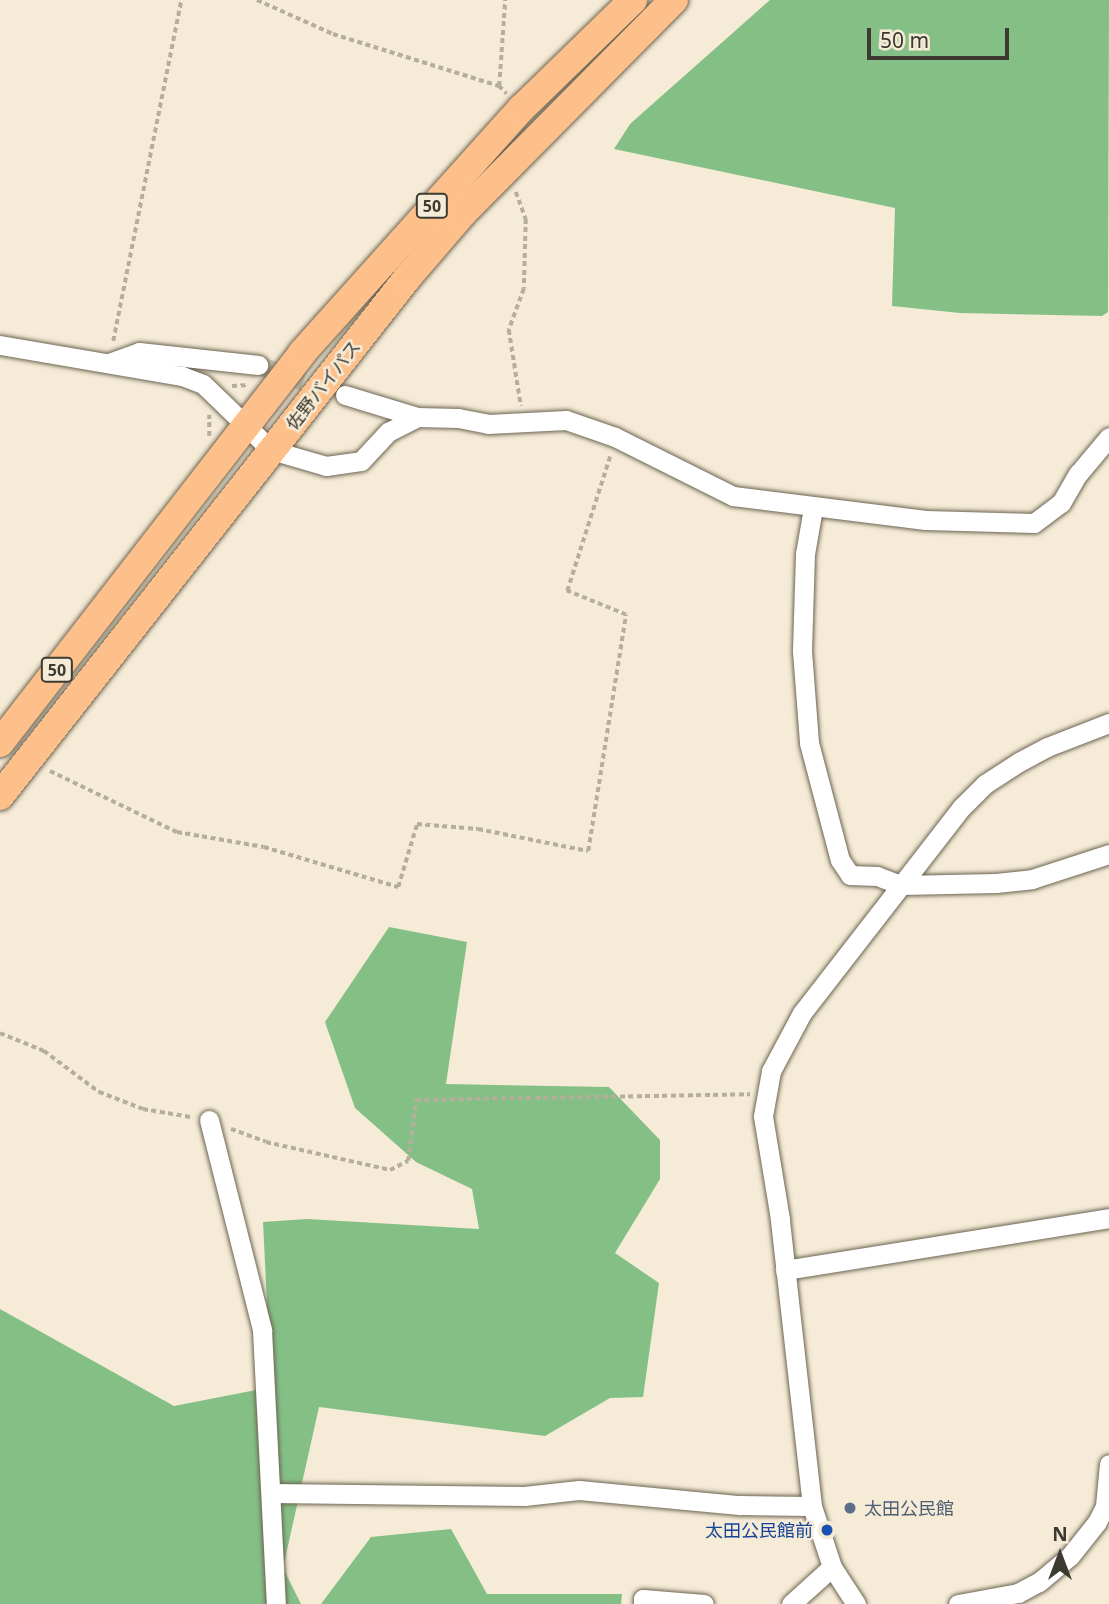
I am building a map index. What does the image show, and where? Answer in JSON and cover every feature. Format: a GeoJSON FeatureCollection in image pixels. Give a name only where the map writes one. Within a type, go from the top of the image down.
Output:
{"type":"FeatureCollection","features":[{"type":"Feature","properties":{"kind":"highway","name":"佐野バイパス"},"geometry":{"type":"LineString","coordinates":[[0,743],[302,353],[383,259],[522,108],[633,0]]}},
{"type":"Feature","properties":{"kind":"highway","name":"佐野バイパス"},"geometry":{"type":"LineString","coordinates":[[0,796],[408,277],[463,213],[674,0]]}},
{"type":"Feature","properties":{"kind":"street"},"geometry":{"type":"LineString","coordinates":[[0,345],[183,376],[203,384],[271,450],[326,466],[361,461],[388,432],[417,417]]}},
{"type":"Feature","properties":{"kind":"street"},"geometry":{"type":"LineString","coordinates":[[108,364],[139,352],[258,365]]}},
{"type":"Feature","properties":{"kind":"street"},"geometry":{"type":"LineString","coordinates":[[345,396],[417,417],[458,418],[488,424],[566,420],[615,437],[733,496],[926,520],[1034,523],[1061,503],[1078,474],[1109,437]]}},
{"type":"Feature","properties":{"kind":"street"},"geometry":{"type":"LineString","coordinates":[[813,508],[806,554],[802,651],[808,743],[840,860],[850,874],[877,876],[901,885],[952,886],[1032,879],[1109,854]]}},
{"type":"Feature","properties":{"kind":"street"},"geometry":{"type":"LineString","coordinates":[[856,1604],[832,1567],[812,1506],[785,1270],[766,1140],[765,1094],[771,1071],[802,1013],[962,807],[985,784],[1047,747],[1109,723]]}},
{"type":"Feature","properties":{"kind":"street"},"geometry":{"type":"LineString","coordinates":[[209,1120],[262,1330],[265,1439],[271,1493],[276,1604]]}},
{"type":"Feature","properties":{"kind":"street"},"geometry":{"type":"LineString","coordinates":[[785,1270],[1109,1219]]}},
{"type":"Feature","properties":{"kind":"street"},"geometry":{"type":"LineString","coordinates":[[958,1604],[1018,1593],[1040,1582],[1070,1556],[1097,1522],[1105,1506],[1109,1464]]}},
{"type":"Feature","properties":{"kind":"street"},"geometry":{"type":"LineString","coordinates":[[271,1493],[524,1496],[579,1490],[739,1505],[812,1506]]}},
{"type":"Feature","properties":{"kind":"street"},"geometry":{"type":"LineString","coordinates":[[791,1604],[832,1567]]}},
{"type":"Feature","properties":{"kind":"street"},"geometry":{"type":"LineString","coordinates":[[643,1604],[643,1599],[704,1604]]}},
{"type":"Feature","properties":{"kind":"path"},"geometry":{"type":"LineString","coordinates":[[108,364],[181,0]]}},
{"type":"Feature","properties":{"kind":"path"},"geometry":{"type":"LineString","coordinates":[[257,0],[332,34],[499,86],[505,0]]}},
{"type":"Feature","properties":{"kind":"path"},"geometry":{"type":"LineString","coordinates":[[505,171],[526,219],[524,289],[509,330],[524,421]]}},
{"type":"Feature","properties":{"kind":"path"},"geometry":{"type":"LineString","coordinates":[[28,761],[177,832],[264,847],[398,887],[417,824],[478,829],[588,851],[626,615],[568,591],[615,437]]}},
{"type":"Feature","properties":{"kind":"path"},"geometry":{"type":"LineString","coordinates":[[0,1032],[44,1051],[99,1091],[144,1109],[209,1120],[266,1142],[390,1170],[408,1161],[416,1100],[765,1094]]}},
{"type":"Feature","properties":{"kind":"green space"},"geometry":{"type":"Polygon","coordinates":[[[770,0],[1109,0],[1108,312],[1102,316],[960,313],[892,306],[895,208],[614,149],[630,124],[770,0]]]}},
{"type":"Feature","properties":{"kind":"green space"},"geometry":{"type":"Polygon","coordinates":[[[389,927],[467,942],[446,1084],[609,1087],[660,1140],[660,1179],[615,1253],[659,1283],[643,1397],[610,1398],[545,1436],[319,1407],[283,1568],[301,1604],[0,1604],[0,1309],[174,1406],[271,1387],[263,1222],[307,1219],[479,1229],[472,1189],[416,1162],[355,1108],[325,1022],[389,927]]]}},
{"type":"Feature","properties":{"kind":"green space"},"geometry":{"type":"Polygon","coordinates":[[[451,1529],[487,1594],[622,1594],[621,1604],[321,1604],[371,1537],[451,1529]]]}},
{"type":"Feature","properties":{"kind":"tunnel"},"geometry":{"type":"LineString","coordinates":[[258,365],[330,390]]}},
{"type":"Feature","properties":{"kind":"place","name":"太田公民館"},"geometry":{"type":"Point","coordinates":[850,1508]}},
{"type":"Feature","properties":{"kind":"place","name":"太田公民館前"},"geometry":{"type":"Point","coordinates":[827,1530]}}]}
